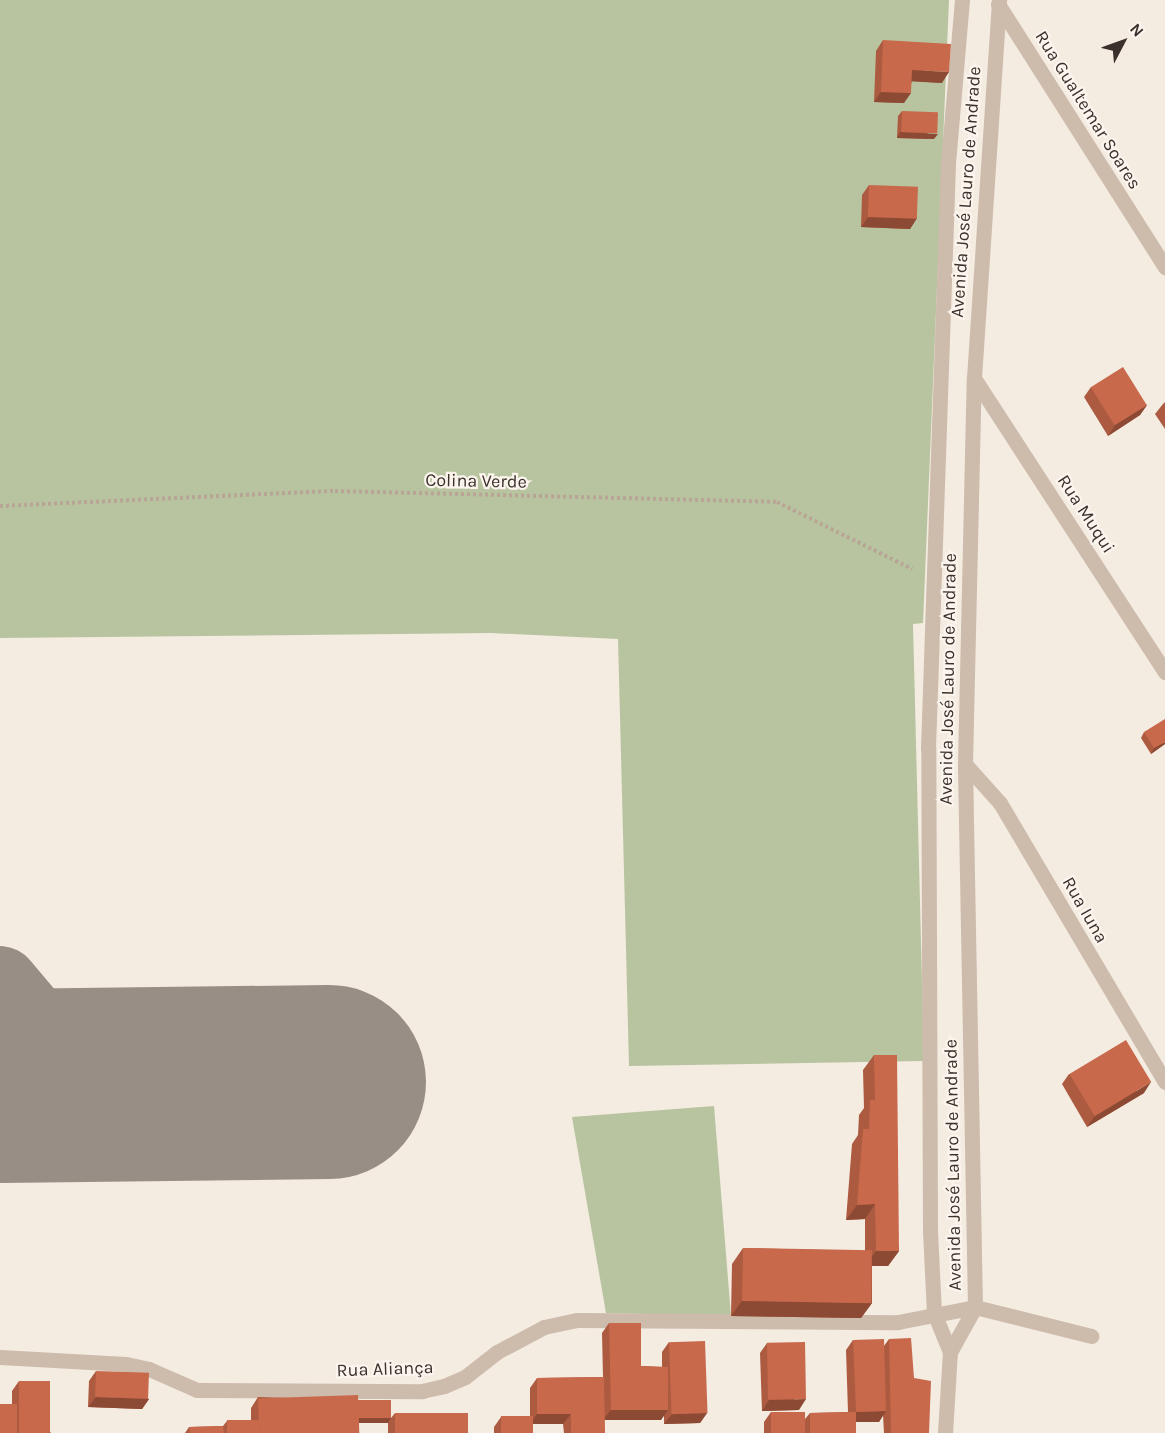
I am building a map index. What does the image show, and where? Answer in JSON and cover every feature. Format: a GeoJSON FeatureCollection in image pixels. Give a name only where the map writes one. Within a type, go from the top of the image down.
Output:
{"type":"FeatureCollection","features":[{"type":"Feature","properties":{"kind":"street","name":"Avenida José Lauro de Andrade"},"geometry":{"type":"LineString","coordinates":[[950,1352],[934,1313],[930,1232],[928,748],[948,163],[962,0]]}},
{"type":"Feature","properties":{"kind":"street","name":"Avenida José Lauro de Andrade"},"geometry":{"type":"LineString","coordinates":[[945,1433],[950,1352],[975,1307],[965,764],[974,378],[998,2]]}},
{"type":"Feature","properties":{"kind":"street","name":"Rua Gualtemar Soares"},"geometry":{"type":"LineString","coordinates":[[998,2],[1165,267]]}},
{"type":"Feature","properties":{"kind":"street","name":"Rua Muqui"},"geometry":{"type":"LineString","coordinates":[[974,378],[1165,672]]}},
{"type":"Feature","properties":{"kind":"street","name":"Rua Iuna"},"geometry":{"type":"LineString","coordinates":[[965,764],[1000,803],[1165,1082]]}},
{"type":"Feature","properties":{"kind":"street","name":"Rua Aliança"},"geometry":{"type":"LineString","coordinates":[[0,1357],[126,1364],[149,1369],[197,1390],[422,1391],[444,1386],[465,1377],[497,1352],[544,1327],[577,1320],[898,1322],[934,1313],[975,1307]]}},
{"type":"Feature","properties":{"kind":"street"},"geometry":{"type":"LineString","coordinates":[[975,1307],[1091,1336]]}},
{"type":"Feature","properties":{"kind":"path","name":"Colina Verde"},"geometry":{"type":"LineString","coordinates":[[0,506],[335,491],[777,502],[934,580]]}},
{"type":"Feature","properties":{"kind":"green space"},"geometry":{"type":"Polygon","coordinates":[[[0,0],[949,0],[923,623],[913,624],[924,1061],[629,1066],[618,639],[491,633],[0,638],[0,0]]]}},
{"type":"Feature","properties":{"kind":"green space"},"geometry":{"type":"Polygon","coordinates":[[[714,1106],[731,1316],[606,1313],[572,1117],[714,1106]]]}},
{"type":"Feature","properties":{"kind":"building"},"geometry":{"type":"Polygon","coordinates":[[[883,40],[951,44],[949,72],[912,70],[911,93],[881,92],[883,40]]]}},
{"type":"Feature","properties":{"kind":"building"},"geometry":{"type":"Polygon","coordinates":[[[902,111],[938,112],[937,133],[901,132],[902,111]]]}},
{"type":"Feature","properties":{"kind":"building"},"geometry":{"type":"Polygon","coordinates":[[[869,185],[918,187],[917,219],[868,217],[869,185]]]}},
{"type":"Feature","properties":{"kind":"building"},"geometry":{"type":"Polygon","coordinates":[[[1123,367],[1147,405],[1115,425],[1091,387],[1123,367]]]}},
{"type":"Feature","properties":{"kind":"building"},"geometry":{"type":"Polygon","coordinates":[[[1165,719],[1165,742],[1154,748],[1144,732],[1165,719]]]}},
{"type":"Feature","properties":{"kind":"building"},"geometry":{"type":"Polygon","coordinates":[[[1126,1040],[1151,1082],[1095,1116],[1069,1074],[1126,1040]]]}},
{"type":"Feature","properties":{"kind":"building"},"geometry":{"type":"Polygon","coordinates":[[[874,1055],[897,1055],[899,1251],[876,1251],[875,1204],[857,1205],[863,1129],[869,1129],[870,1100],[875,1100],[874,1055]]]}},
{"type":"Feature","properties":{"kind":"building"},"geometry":{"type":"Polygon","coordinates":[[[743,1248],[872,1250],[871,1303],[742,1301],[743,1248]]]}},
{"type":"Feature","properties":{"kind":"building"},"geometry":{"type":"Polygon","coordinates":[[[609,1323],[641,1323],[641,1366],[668,1367],[668,1410],[611,1410],[609,1323]]]}},
{"type":"Feature","properties":{"kind":"building"},"geometry":{"type":"Polygon","coordinates":[[[911,1338],[914,1378],[931,1381],[929,1433],[891,1433],[889,1339],[911,1338]]]}},
{"type":"Feature","properties":{"kind":"building"},"geometry":{"type":"Polygon","coordinates":[[[884,1339],[886,1411],[856,1412],[853,1340],[884,1339]]]}},
{"type":"Feature","properties":{"kind":"building"},"geometry":{"type":"Polygon","coordinates":[[[705,1341],[708,1413],[672,1414],[669,1342],[705,1341]]]}},
{"type":"Feature","properties":{"kind":"building"},"geometry":{"type":"Polygon","coordinates":[[[805,1342],[806,1399],[768,1400],[767,1343],[805,1342]]]}},
{"type":"Feature","properties":{"kind":"building"},"geometry":{"type":"Polygon","coordinates":[[[96,1371],[149,1373],[148,1399],[95,1397],[96,1371]]]}},
{"type":"Feature","properties":{"kind":"building"},"geometry":{"type":"Polygon","coordinates":[[[604,1377],[605,1433],[571,1433],[571,1414],[537,1414],[537,1378],[604,1377]]]}},
{"type":"Feature","properties":{"kind":"building"},"geometry":{"type":"Polygon","coordinates":[[[19,1381],[50,1381],[50,1433],[19,1433],[19,1381]]]}},
{"type":"Feature","properties":{"kind":"building"},"geometry":{"type":"Polygon","coordinates":[[[358,1395],[359,1433],[259,1433],[258,1398],[358,1395]]]}},
{"type":"Feature","properties":{"kind":"building"},"geometry":{"type":"Polygon","coordinates":[[[358,1400],[391,1400],[391,1418],[358,1418],[358,1400]]]}},
{"type":"Feature","properties":{"kind":"building"},"geometry":{"type":"Polygon","coordinates":[[[0,1404],[17,1404],[17,1433],[0,1433],[0,1404]]]}},
{"type":"Feature","properties":{"kind":"building"},"geometry":{"type":"Polygon","coordinates":[[[771,1412],[805,1412],[805,1433],[771,1433],[771,1412]]]}},
{"type":"Feature","properties":{"kind":"building"},"geometry":{"type":"Polygon","coordinates":[[[856,1412],[856,1433],[810,1433],[810,1413],[856,1412]]]}},
{"type":"Feature","properties":{"kind":"building"},"geometry":{"type":"Polygon","coordinates":[[[395,1413],[468,1413],[468,1433],[395,1433],[395,1413]]]}},
{"type":"Feature","properties":{"kind":"building"},"geometry":{"type":"Polygon","coordinates":[[[501,1416],[533,1416],[533,1433],[501,1433],[501,1416]]]}},
{"type":"Feature","properties":{"kind":"building"},"geometry":{"type":"Polygon","coordinates":[[[227,1420],[259,1420],[259,1433],[227,1433],[227,1420]]]}},
{"type":"Feature","properties":{"kind":"building"},"geometry":{"type":"Polygon","coordinates":[[[223,1426],[224,1433],[190,1433],[189,1427],[223,1426]]]}},
{"type":"Feature","properties":{"kind":"taxiway"},"geometry":{"type":"LineString","coordinates":[[0,985],[24,1014],[44,1047],[49,1085]]}},
{"type":"Feature","properties":{"kind":"runway"},"geometry":{"type":"LineString","coordinates":[[0,1086],[329,1082]]}}]}
